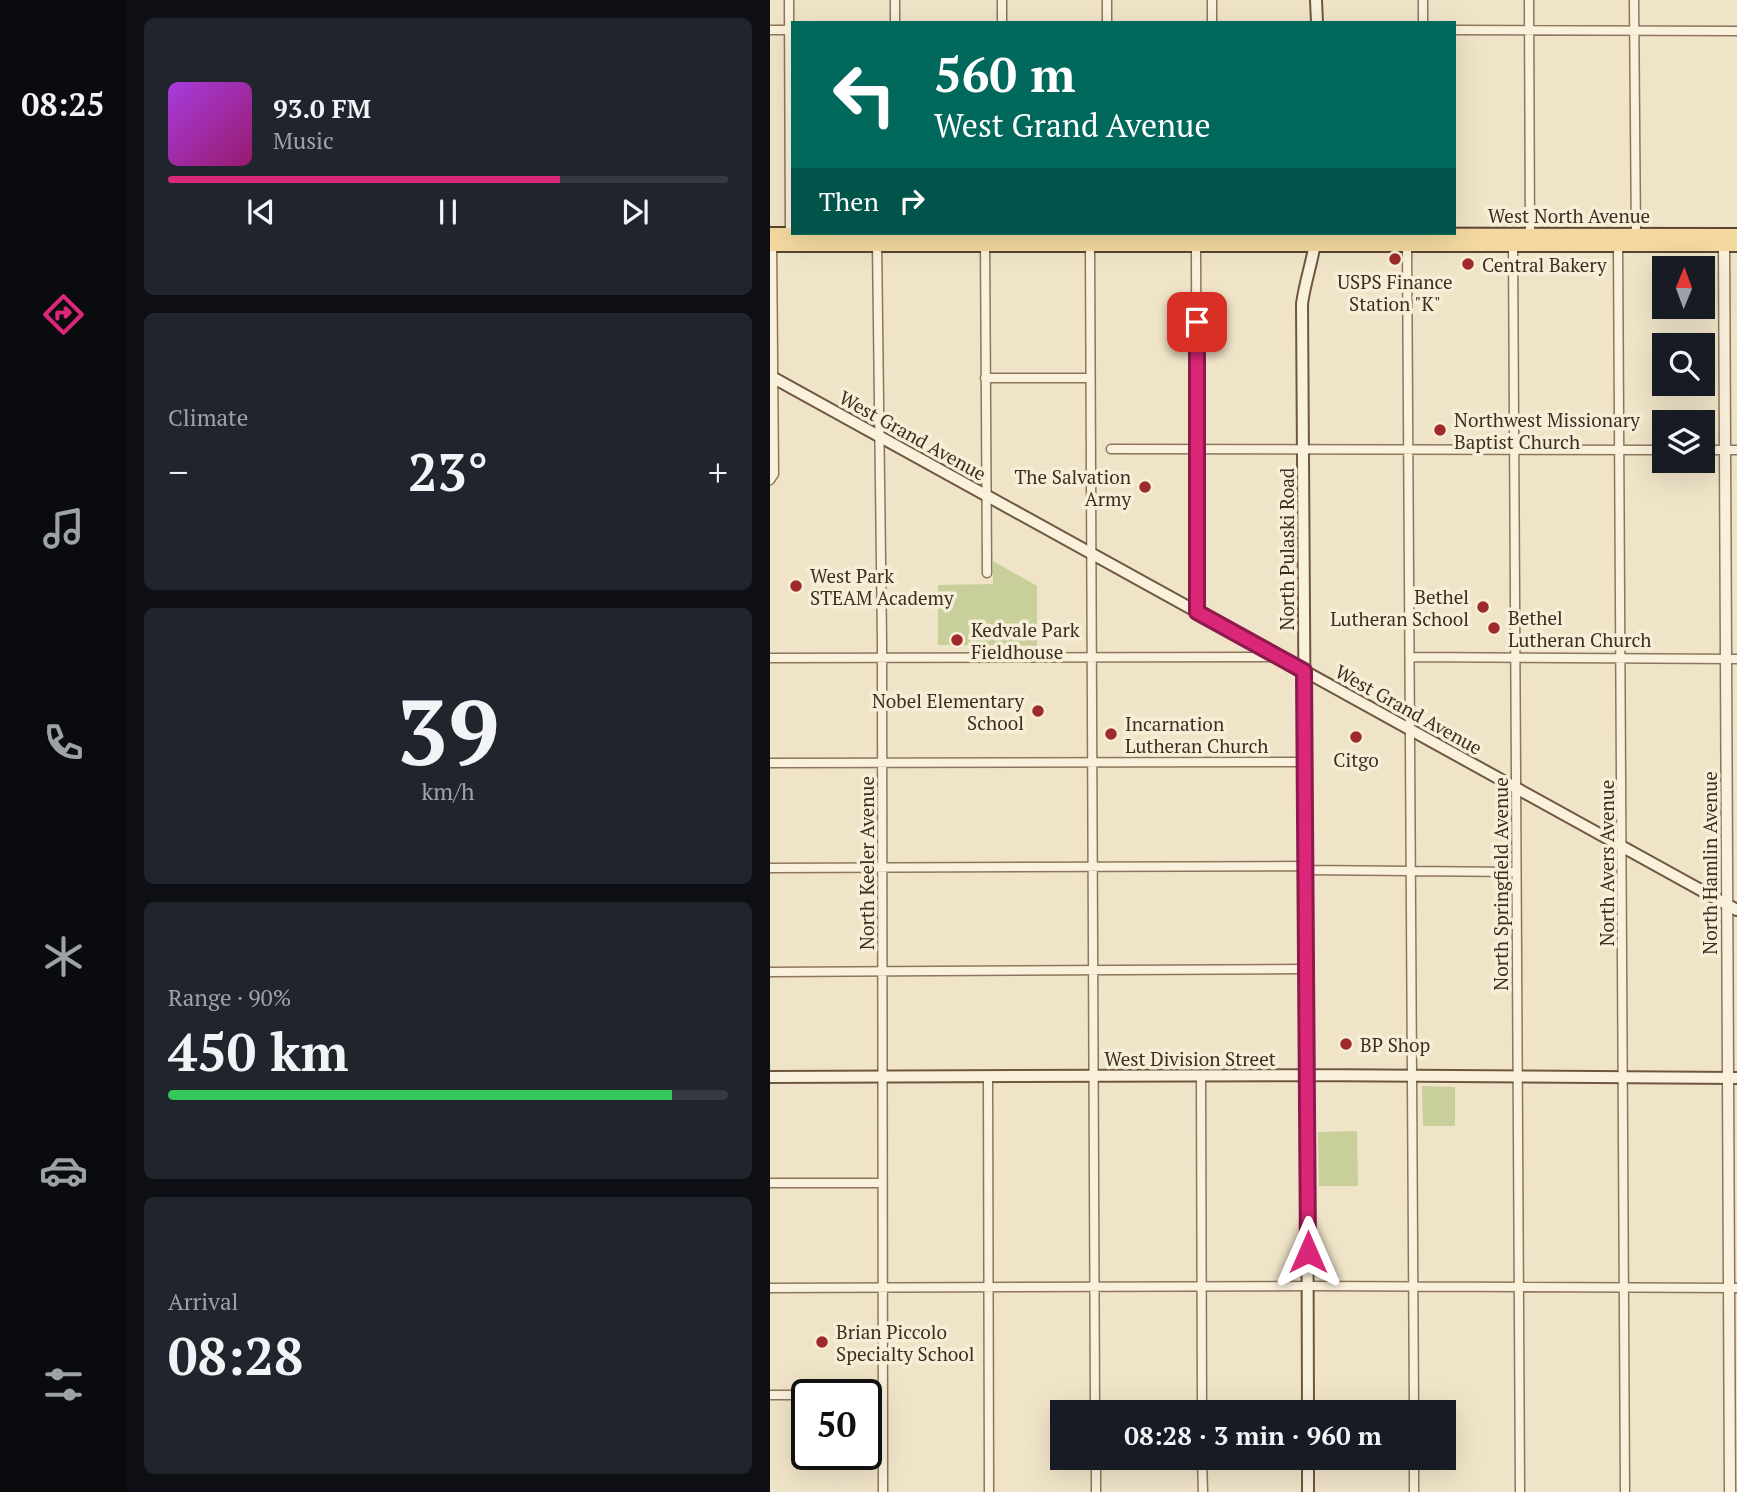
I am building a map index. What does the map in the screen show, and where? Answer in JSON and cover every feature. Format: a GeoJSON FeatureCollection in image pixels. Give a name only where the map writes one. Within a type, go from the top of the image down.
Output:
{"type":"FeatureCollection","features":[{"type":"Feature","properties":{"kind":"main road"},"geometry":{"type":"LineString","coordinates":[[1316,0],[1317,21]]}},
{"type":"Feature","properties":{"kind":"main road","name":"West North Avenue"},"geometry":{"type":"LineString","coordinates":[[771,240],[877,240],[896,237],[985,240],[1002,237],[1090,240],[1107,237],[1196,240],[1213,237],[1730,240]]}},
{"type":"Feature","properties":{"kind":"main road","name":"North Pulaski Road"},"geometry":{"type":"LineString","coordinates":[[1308,1400],[1302,304],[1316,238]]}},
{"type":"Feature","properties":{"kind":"main road","name":"West Grand Avenue"},"geometry":{"type":"LineString","coordinates":[[771,377],[1732,908]]}},
{"type":"Feature","properties":{"kind":"main road","name":"West Division Street"},"geometry":{"type":"LineString","coordinates":[[770,1077],[1307,1075],[1732,1078]]}},
{"type":"Feature","properties":{"kind":"main road"},"geometry":{"type":"LineString","coordinates":[[1308,1470],[1308,1492]]}},
{"type":"Feature","properties":{"kind":"street"},"geometry":{"type":"LineString","coordinates":[[789,0],[790,240]]}},
{"type":"Feature","properties":{"kind":"street"},"geometry":{"type":"LineString","coordinates":[[895,0],[895,21]]}},
{"type":"Feature","properties":{"kind":"street"},"geometry":{"type":"LineString","coordinates":[[1002,0],[1002,21]]}},
{"type":"Feature","properties":{"kind":"street"},"geometry":{"type":"LineString","coordinates":[[1107,0],[1107,21]]}},
{"type":"Feature","properties":{"kind":"street"},"geometry":{"type":"LineString","coordinates":[[1212,0],[1212,21]]}},
{"type":"Feature","properties":{"kind":"street"},"geometry":{"type":"LineString","coordinates":[[1423,0],[1423,21]]}},
{"type":"Feature","properties":{"kind":"street"},"geometry":{"type":"LineString","coordinates":[[1529,0],[1530,240]]}},
{"type":"Feature","properties":{"kind":"street"},"geometry":{"type":"LineString","coordinates":[[1634,0],[1636,240]]}},
{"type":"Feature","properties":{"kind":"street"},"geometry":{"type":"LineString","coordinates":[[770,30],[791,30]]}},
{"type":"Feature","properties":{"kind":"street"},"geometry":{"type":"LineString","coordinates":[[1456,30],[1737,31]]}},
{"type":"Feature","properties":{"kind":"street"},"geometry":{"type":"LineString","coordinates":[[771,240],[774,474],[771,480]]}},
{"type":"Feature","properties":{"kind":"street","name":"North Keeler Avenue"},"geometry":{"type":"LineString","coordinates":[[877,240],[883,1492]]}},
{"type":"Feature","properties":{"kind":"street"},"geometry":{"type":"LineString","coordinates":[[985,240],[987,573]]}},
{"type":"Feature","properties":{"kind":"street"},"geometry":{"type":"LineString","coordinates":[[1090,240],[1096,1400]]}},
{"type":"Feature","properties":{"kind":"street"},"geometry":{"type":"LineString","coordinates":[[1196,240],[1197,612]]}},
{"type":"Feature","properties":{"kind":"street"},"geometry":{"type":"LineString","coordinates":[[1407,240],[1414,1400]]}},
{"type":"Feature","properties":{"kind":"street","name":"North Springfield Avenue"},"geometry":{"type":"LineString","coordinates":[[1513,240],[1520,1492]]}},
{"type":"Feature","properties":{"kind":"street","name":"North Avers Avenue"},"geometry":{"type":"LineString","coordinates":[[1618,240],[1625,1492]]}},
{"type":"Feature","properties":{"kind":"street","name":"North Hamlin Avenue"},"geometry":{"type":"LineString","coordinates":[[1730,240],[1725,450],[1726,659],[1732,869],[1733,1288],[1730,1492]]}},
{"type":"Feature","properties":{"kind":"street"},"geometry":{"type":"LineString","coordinates":[[985,378],[1090,378]]}},
{"type":"Feature","properties":{"kind":"street"},"geometry":{"type":"LineString","coordinates":[[1111,449],[1652,450]]}},
{"type":"Feature","properties":{"kind":"street"},"geometry":{"type":"LineString","coordinates":[[1715,450],[1737,450]]}},
{"type":"Feature","properties":{"kind":"street"},"geometry":{"type":"LineString","coordinates":[[770,658],[1278,657]]}},
{"type":"Feature","properties":{"kind":"street"},"geometry":{"type":"LineString","coordinates":[[1410,657],[1737,659]]}},
{"type":"Feature","properties":{"kind":"street"},"geometry":{"type":"LineString","coordinates":[[770,763],[1305,762]]}},
{"type":"Feature","properties":{"kind":"street"},"geometry":{"type":"LineString","coordinates":[[770,868],[1306,868],[1516,872]]}},
{"type":"Feature","properties":{"kind":"street"},"geometry":{"type":"LineString","coordinates":[[770,972],[1307,969]]}},
{"type":"Feature","properties":{"kind":"street"},"geometry":{"type":"LineString","coordinates":[[1201,1075],[1202,1400]]}},
{"type":"Feature","properties":{"kind":"street"},"geometry":{"type":"LineString","coordinates":[[988,1076],[989,1492]]}},
{"type":"Feature","properties":{"kind":"street"},"geometry":{"type":"LineString","coordinates":[[770,1183],[882,1183]]}},
{"type":"Feature","properties":{"kind":"street"},"geometry":{"type":"LineString","coordinates":[[770,1288],[1733,1288]]}},
{"type":"Feature","properties":{"kind":"street"},"geometry":{"type":"LineString","coordinates":[[770,1395],[791,1395]]}},
{"type":"Feature","properties":{"kind":"street"},"geometry":{"type":"LineString","coordinates":[[1096,1470],[1096,1492]]}},
{"type":"Feature","properties":{"kind":"street"},"geometry":{"type":"LineString","coordinates":[[1202,1470],[1203,1492]]}},
{"type":"Feature","properties":{"kind":"street"},"geometry":{"type":"LineString","coordinates":[[1414,1470],[1414,1492]]}},
{"type":"Feature","properties":{"kind":"green space"},"geometry":{"type":"Polygon","coordinates":[[[993,561],[1037,586],[1037,646],[938,645],[938,585],[993,584],[993,561]]]}},
{"type":"Feature","properties":{"kind":"green space"},"geometry":{"type":"Polygon","coordinates":[[[1422,1086],[1455,1087],[1455,1126],[1423,1126],[1422,1086]]]}},
{"type":"Feature","properties":{"kind":"green space"},"geometry":{"type":"Polygon","coordinates":[[[1357,1131],[1358,1186],[1319,1186],[1318,1132],[1357,1131]]]}},
{"type":"Feature","properties":{"kind":"place","name":"USPS Finance Station \"K\""},"geometry":{"type":"Point","coordinates":[1395,259]}},
{"type":"Feature","properties":{"kind":"place","name":"Central Bakery"},"geometry":{"type":"Point","coordinates":[1468,264]}},
{"type":"Feature","properties":{"kind":"place","name":"Northwest Missionary Baptist Church"},"geometry":{"type":"Point","coordinates":[1440,430]}},
{"type":"Feature","properties":{"kind":"place","name":"The Salvation Army"},"geometry":{"type":"Point","coordinates":[1145,487]}},
{"type":"Feature","properties":{"kind":"place","name":"West Park STEAM Academy"},"geometry":{"type":"Point","coordinates":[796,586]}},
{"type":"Feature","properties":{"kind":"place","name":"Bethel Lutheran School"},"geometry":{"type":"Point","coordinates":[1483,607]}},
{"type":"Feature","properties":{"kind":"place","name":"Bethel Lutheran Church"},"geometry":{"type":"Point","coordinates":[1494,628]}},
{"type":"Feature","properties":{"kind":"place","name":"Kedvale Park Fieldhouse"},"geometry":{"type":"Point","coordinates":[957,640]}},
{"type":"Feature","properties":{"kind":"place","name":"Nobel Elementary School"},"geometry":{"type":"Point","coordinates":[1038,711]}},
{"type":"Feature","properties":{"kind":"place","name":"Incarnation Lutheran Church"},"geometry":{"type":"Point","coordinates":[1111,734]}},
{"type":"Feature","properties":{"kind":"place","name":"Citgo"},"geometry":{"type":"Point","coordinates":[1356,737]}},
{"type":"Feature","properties":{"kind":"place","name":"BP Shop"},"geometry":{"type":"Point","coordinates":[1346,1044]}},
{"type":"Feature","properties":{"kind":"place","name":"Brian Piccolo Specialty School"},"geometry":{"type":"Point","coordinates":[822,1342]}},
{"type":"Feature","properties":{"kind":"route"},"geometry":{"type":"LineString","coordinates":[[1197,322],[1197,612],[1304,671],[1308,1252]]}}]}
